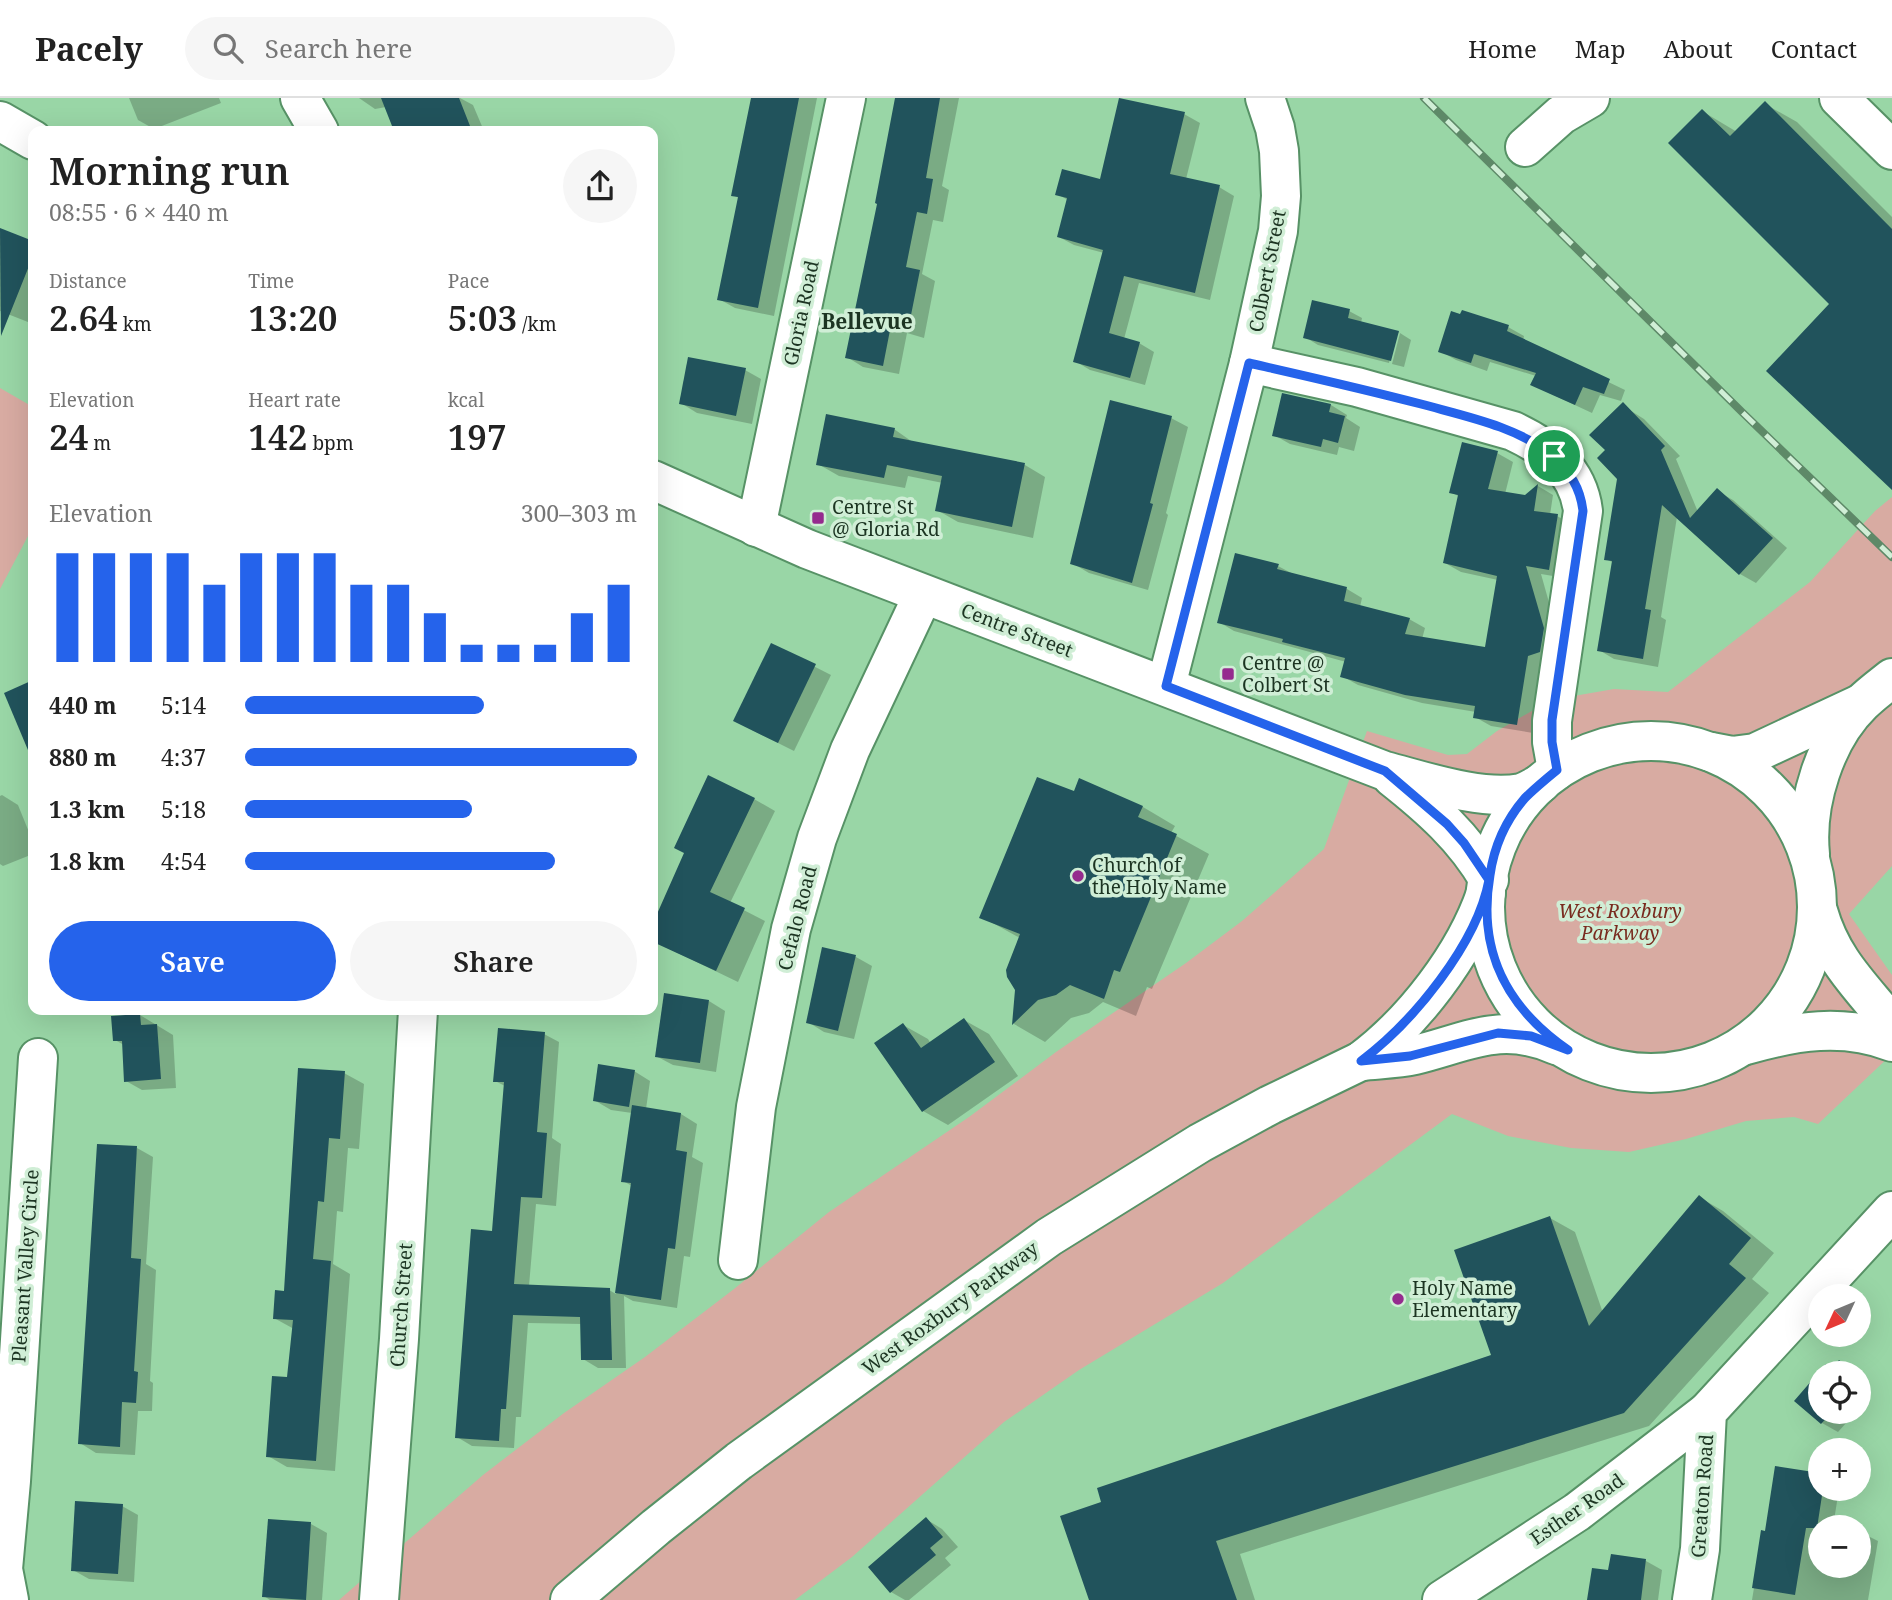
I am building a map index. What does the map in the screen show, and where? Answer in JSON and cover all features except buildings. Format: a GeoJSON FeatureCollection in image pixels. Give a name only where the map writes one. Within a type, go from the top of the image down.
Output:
{"type":"FeatureCollection","features":[{"type":"Feature","properties":{"kind":"street"},"geometry":{"type":"LineString","coordinates":[[300,98],[316,126]]}},
{"type":"Feature","properties":{"kind":"street","name":"Gloria Road"},"geometry":{"type":"LineString","coordinates":[[756,527],[846,98]]}},
{"type":"Feature","properties":{"kind":"street","name":"Colbert Street"},"geometry":{"type":"LineString","coordinates":[[1166,686],[1249,363],[1278,231],[1281,196],[1279,151],[1265,98]]}},
{"type":"Feature","properties":{"kind":"street"},"geometry":{"type":"LineString","coordinates":[[1525,147],[1561,115],[1590,98]]}},
{"type":"Feature","properties":{"kind":"street"},"geometry":{"type":"LineString","coordinates":[[1839,98],[1892,150]]}},
{"type":"Feature","properties":{"kind":"street"},"geometry":{"type":"LineString","coordinates":[[0,121],[28,137]]}},
{"type":"Feature","properties":{"kind":"street"},"geometry":{"type":"LineString","coordinates":[[1249,363],[1357,387],[1513,430],[1535,441],[1554,456],[1571,475],[1581,494],[1583,511],[1552,720],[1549,776]]}},
{"type":"Feature","properties":{"kind":"street","name":"Centre Street"},"geometry":{"type":"LineString","coordinates":[[658,482],[756,527],[923,595],[1385,771],[1474,792],[1496,794],[1524,792],[1549,776]]}},
{"type":"Feature","properties":{"kind":"street","name":"Cefalo Road"},"geometry":{"type":"LineString","coordinates":[[738,1260],[756,1107],[791,929],[817,838],[850,750],[923,595]]}},
{"type":"Feature","properties":{"kind":"street"},"geometry":{"type":"LineString","coordinates":[[1810,860],[1809,830],[1816,787],[1832,747],[1845,724],[1862,703],[1892,678]]}},
{"type":"Feature","properties":{"kind":"street"},"geometry":{"type":"LineString","coordinates":[[1711,752],[1749,773],[1773,795],[1793,820],[1810,860],[1816,884],[1818,909],[1811,955],[1796,988],[1777,1016],[1741,1047],[1718,1059],[1694,1068],[1668,1072],[1616,1069],[1591,1062],[1547,1036],[1529,1019],[1502,978],[1487,931],[1492,858],[1500,837],[1525,799],[1549,776],[1593,751],[1632,742],[1672,742],[1732,756],[1755,753],[1862,703]]}},
{"type":"Feature","properties":{"kind":"street","name":"Centre Street"},"geometry":{"type":"LineString","coordinates":[[1385,771],[1447,824],[1464,843],[1488,886]]}},
{"type":"Feature","properties":{"kind":"street","name":"West Roxbury Parkway"},"geometry":{"type":"LineString","coordinates":[[570,1600],[739,1461],[1048,1237],[1200,1143],[1269,1105],[1361,1061],[1398,1027],[1443,974],[1474,923],[1488,886]]}},
{"type":"Feature","properties":{"kind":"street"},"geometry":{"type":"LineString","coordinates":[[1818,909],[1830,946],[1843,967],[1892,1025]]}},
{"type":"Feature","properties":{"kind":"street","name":"Church Street"},"geometry":{"type":"LineString","coordinates":[[379,1600],[399,1339],[418,1015]]}},
{"type":"Feature","properties":{"kind":"street"},"geometry":{"type":"LineString","coordinates":[[1741,1047],[1785,1035],[1838,1030],[1874,1035],[1892,1042]]}},
{"type":"Feature","properties":{"kind":"street","name":"West Roxbury Parkway"},"geometry":{"type":"LineString","coordinates":[[1361,1061],[1410,1056],[1498,1033],[1531,1036],[1568,1050]]}},
{"type":"Feature","properties":{"kind":"street","name":"Pleasant Valley Circle"},"geometry":{"type":"LineString","coordinates":[[9,1600],[3,1569],[38,1058]]}},
{"type":"Feature","properties":{"kind":"street","name":"Greaton Road"},"geometry":{"type":"LineString","coordinates":[[1692,1600],[1700,1549],[1707,1412],[1892,1211]]}},
{"type":"Feature","properties":{"kind":"street","name":"Esther Road"},"geometry":{"type":"LineString","coordinates":[[1442,1600],[1577,1511],[1707,1412]]}},
{"type":"Feature","properties":{"kind":"green space"},"geometry":{"type":"Polygon","coordinates":[[[0,388],[28,404],[28,536],[0,589],[0,388]]]}},
{"type":"Feature","properties":{"kind":"green space","name":"West Roxbury Parkway"},"geometry":{"type":"Polygon","coordinates":[[[1892,497],[1892,866],[1849,914],[1892,975],[1892,1054],[1818,1124],[1794,1117],[1746,1121],[1629,1152],[1571,1148],[1508,1136],[1452,1114],[1223,1283],[1079,1370],[1004,1422],[852,1557],[795,1600],[339,1600],[483,1475],[564,1413],[645,1357],[829,1212],[969,1117],[1242,921],[1324,849],[1367,731],[1448,755],[1467,754],[1497,731],[1537,708],[1568,697],[1614,689],[1668,692],[1810,582],[1875,511],[1892,497]]]}},
{"type":"Feature","properties":{"kind":"railway"},"geometry":{"type":"LineString","coordinates":[[1424,98],[1892,557]]}},
{"type":"Feature","properties":{"kind":"place","name":"Centre St @ Gloria Rd"},"geometry":{"type":"Point","coordinates":[818,518]}},
{"type":"Feature","properties":{"kind":"place","name":"Centre @ Colbert St"},"geometry":{"type":"Point","coordinates":[1228,674]}},
{"type":"Feature","properties":{"kind":"place","name":"Church of the Holy Name"},"geometry":{"type":"Point","coordinates":[1078,876]}},
{"type":"Feature","properties":{"kind":"place","name":"Holy Name Elementary"},"geometry":{"type":"Point","coordinates":[1398,1299]}},
{"type":"Feature","properties":{"kind":"district","name":"Bellevue"},"geometry":{"type":"Point","coordinates":[867,321]}},
{"type":"Feature","properties":{"kind":"route"},"geometry":{"type":"LineString","coordinates":[[1554,456],[1535,441],[1513,430],[1357,387],[1249,363],[1166,686],[1385,771],[1447,824],[1464,843],[1489,880],[1474,923],[1443,974],[1412,1013],[1361,1061],[1410,1056],[1498,1033],[1531,1036],[1568,1050],[1547,1036],[1514,1000],[1493,955],[1485,906],[1486,893],[1489,880],[1492,858],[1500,837],[1525,799],[1557,770],[1552,742],[1552,720],[1583,511],[1581,494],[1571,475],[1554,456]]}}]}
